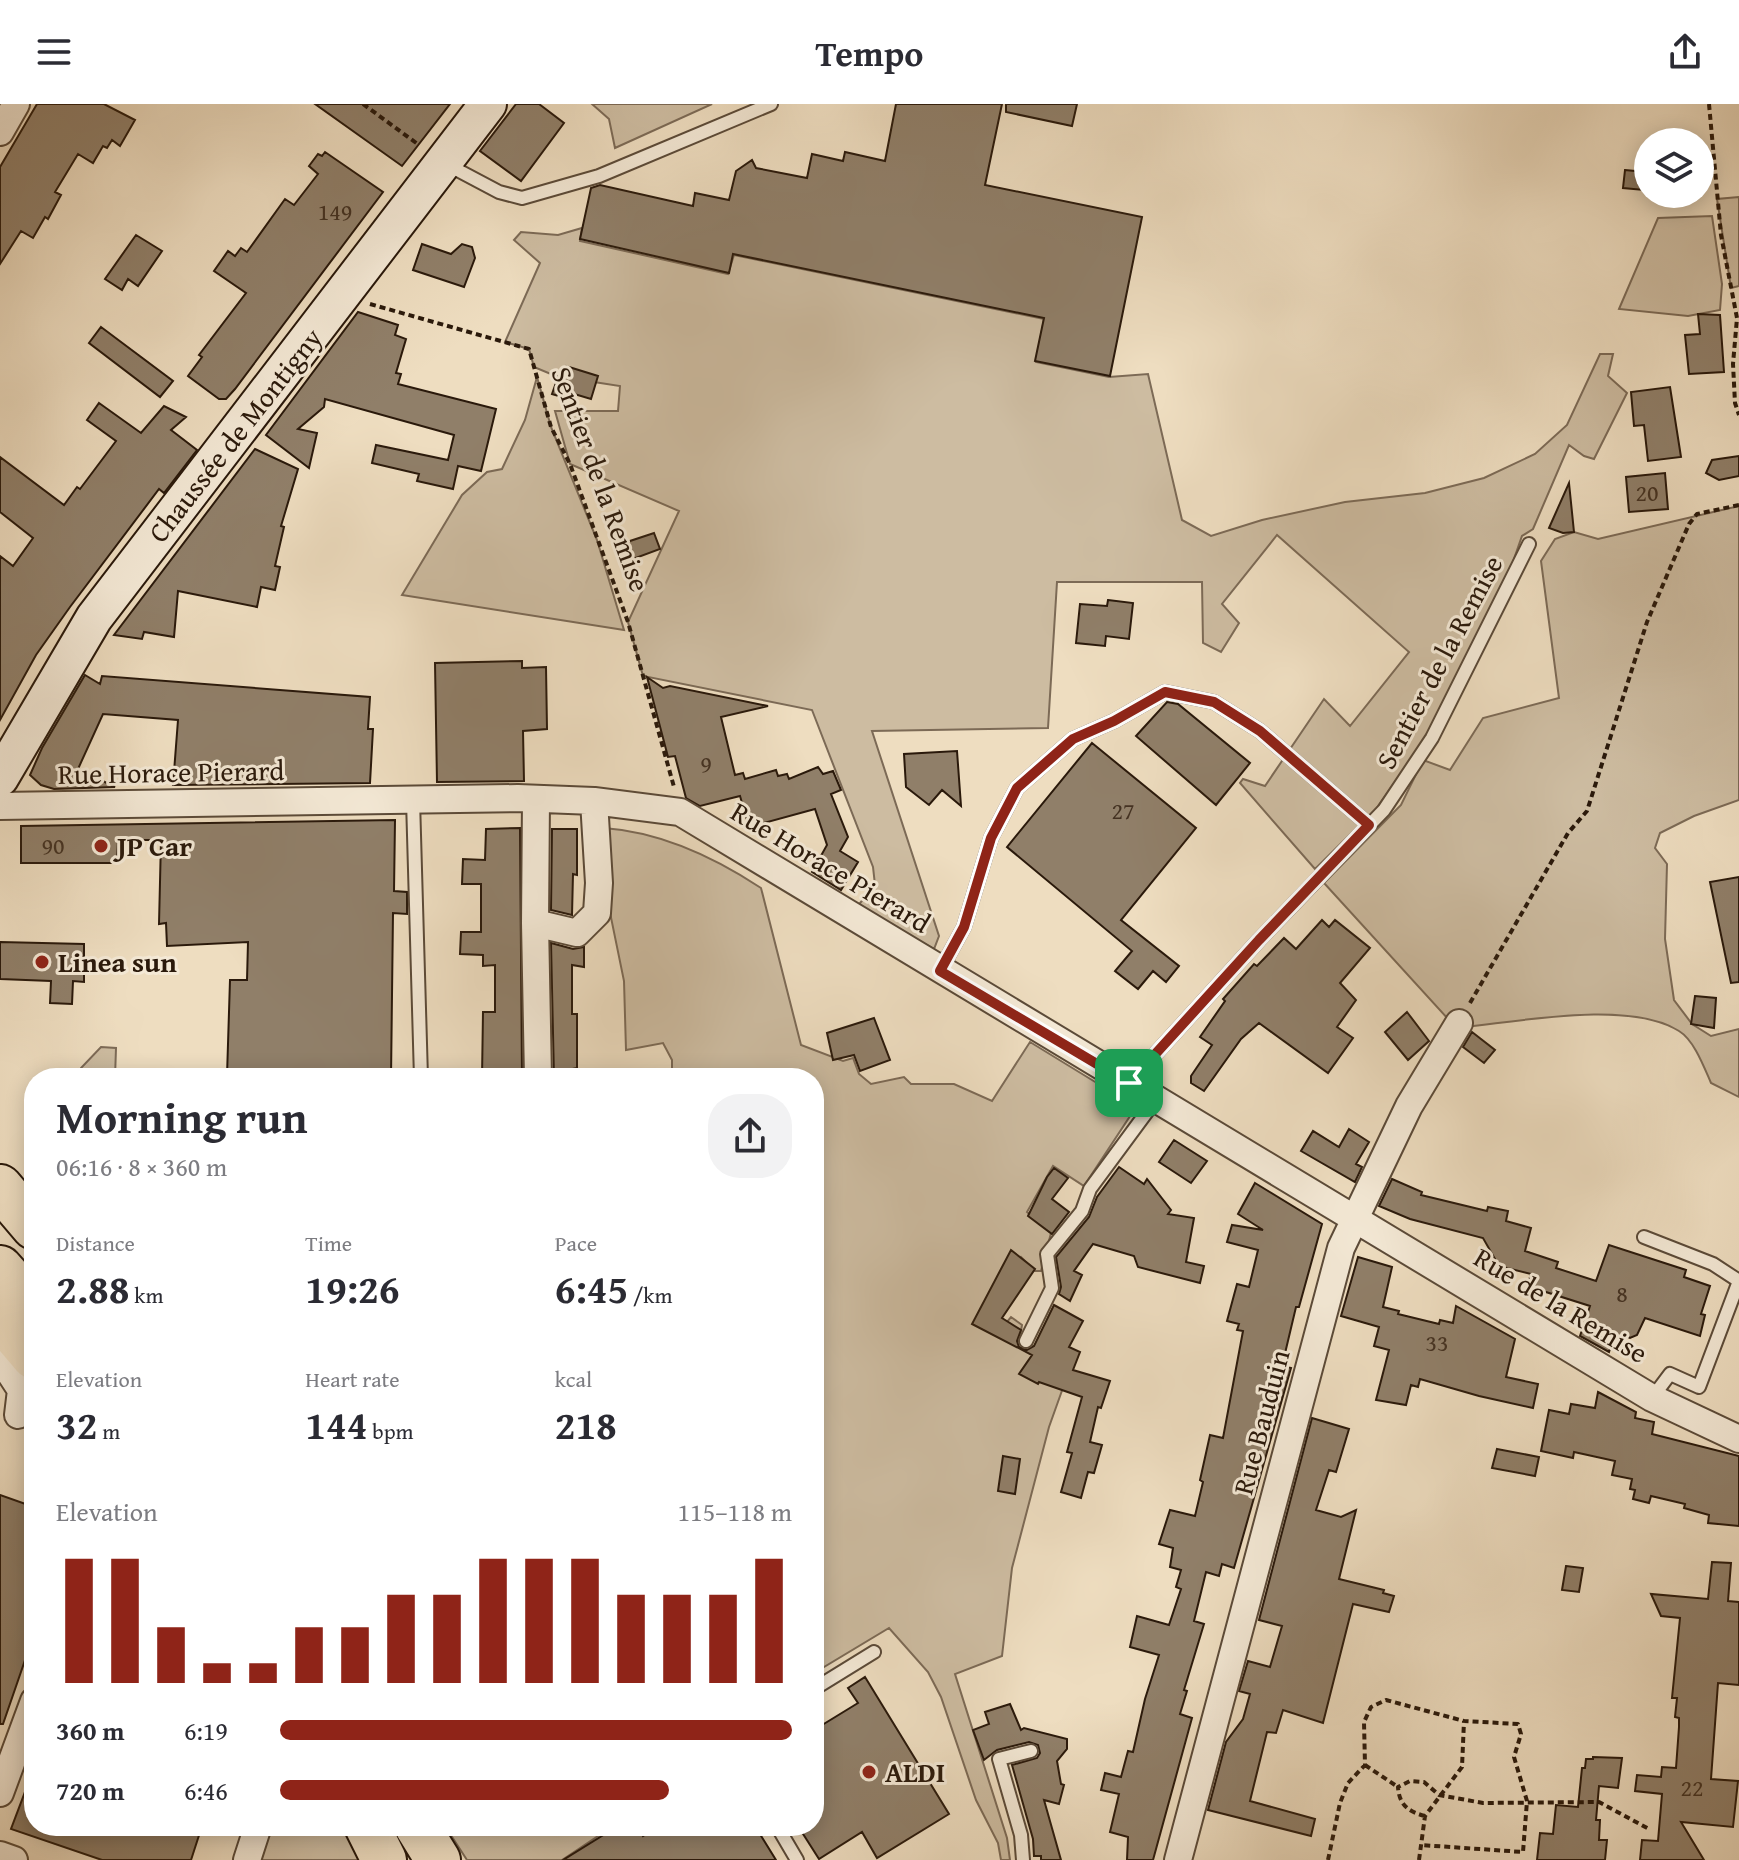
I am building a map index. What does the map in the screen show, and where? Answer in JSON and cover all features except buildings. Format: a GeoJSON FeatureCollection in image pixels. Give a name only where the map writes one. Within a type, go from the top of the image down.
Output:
{"type":"FeatureCollection","features":[{"type":"Feature","properties":{"kind":"highway"},"geometry":{"type":"LineString","coordinates":[[0,1187],[24,1215]]}},
{"type":"Feature","properties":{"kind":"highway"},"geometry":{"type":"LineString","coordinates":[[0,1226],[24,1251]]}},
{"type":"Feature","properties":{"kind":"highway"},"geometry":{"type":"LineString","coordinates":[[0,1268],[24,1295]]}},
{"type":"Feature","properties":{"kind":"highway"},"geometry":{"type":"LineString","coordinates":[[0,1317],[24,1345]]}},
{"type":"Feature","properties":{"kind":"highway"},"geometry":{"type":"LineString","coordinates":[[423,1836],[438,1860]]}},
{"type":"Feature","properties":{"kind":"main road","name":"Chaussée de Montigny"},"geometry":{"type":"LineString","coordinates":[[0,778],[94,618],[488,104]]}},
{"type":"Feature","properties":{"kind":"street"},"geometry":{"type":"LineString","coordinates":[[0,132],[16,104]]}},
{"type":"Feature","properties":{"kind":"street"},"geometry":{"type":"LineString","coordinates":[[536,799],[538,1068]]}},
{"type":"Feature","properties":{"kind":"street","name":"Rue Horace Pierard"},"geometry":{"type":"LineString","coordinates":[[0,806],[536,799],[594,801],[680,812],[1155,1101],[1354,1217]]}},
{"type":"Feature","properties":{"kind":"street"},"geometry":{"type":"LineString","coordinates":[[535,923],[577,933],[597,913],[599,883],[594,801]]}},
{"type":"Feature","properties":{"kind":"street","name":"Rue Bauduin"},"geometry":{"type":"LineString","coordinates":[[1178,1860],[1341,1248],[1409,1106],[1459,1023]]}},
{"type":"Feature","properties":{"kind":"street","name":"Rue de la Remise"},"geometry":{"type":"LineString","coordinates":[[1354,1217],[1652,1398],[1739,1439]]}},
{"type":"Feature","properties":{"kind":"street"},"geometry":{"type":"LineString","coordinates":[[0,1358],[21,1390],[17,1420]]}},
{"type":"Feature","properties":{"kind":"street"},"geometry":{"type":"LineString","coordinates":[[0,1793],[6,1754],[24,1720]]}},
{"type":"Feature","properties":{"kind":"street"},"geometry":{"type":"LineString","coordinates":[[247,1860],[255,1836]]}},
{"type":"Feature","properties":{"kind":"street"},"geometry":{"type":"LineString","coordinates":[[0,1855],[14,1860]]}},
{"type":"Feature","properties":{"kind":"lane"},"geometry":{"type":"LineString","coordinates":[[444,162],[499,192],[522,198],[599,176],[771,104]]}},
{"type":"Feature","properties":{"kind":"lane","name":"Sentier de la Remise"},"geometry":{"type":"LineString","coordinates":[[1129,1083],[1259,940],[1384,810],[1432,738],[1529,544]]}},
{"type":"Feature","properties":{"kind":"lane"},"geometry":{"type":"LineString","coordinates":[[940,971],[964,927],[991,838],[1017,788],[1073,739],[1114,721],[1165,692],[1214,702],[1260,731],[1369,825]]}},
{"type":"Feature","properties":{"kind":"lane"},"geometry":{"type":"LineString","coordinates":[[413,800],[421,1068]]}},
{"type":"Feature","properties":{"kind":"lane"},"geometry":{"type":"LineString","coordinates":[[1026,1341],[1052,1288],[1047,1254],[1082,1211],[1090,1189],[1155,1101]]}},
{"type":"Feature","properties":{"kind":"lane"},"geometry":{"type":"LineString","coordinates":[[1644,1237],[1713,1264],[1739,1281],[1699,1387],[1670,1374],[1652,1398]]}},
{"type":"Feature","properties":{"kind":"lane"},"geometry":{"type":"LineString","coordinates":[[824,1683],[874,1652]]}},
{"type":"Feature","properties":{"kind":"lane"},"geometry":{"type":"LineString","coordinates":[[1023,1860],[1021,1835],[999,1759],[1031,1751]]}},
{"type":"Feature","properties":{"kind":"lane"},"geometry":{"type":"LineString","coordinates":[[783,1836],[797,1860]]}},
{"type":"Feature","properties":{"kind":"path"},"geometry":{"type":"LineString","coordinates":[[363,104],[444,162]]}},
{"type":"Feature","properties":{"kind":"path"},"geometry":{"type":"LineString","coordinates":[[1709,104],[1721,235],[1738,317],[1733,364],[1735,403],[1739,415]]}},
{"type":"Feature","properties":{"kind":"path","name":"Sentier de la Remise"},"geometry":{"type":"LineString","coordinates":[[342,296],[529,349],[551,427],[570,464],[628,622],[680,812]]}},
{"type":"Feature","properties":{"kind":"path"},"geometry":{"type":"LineString","coordinates":[[1459,1023],[1568,833],[1587,811],[1647,622],[1689,524],[1697,514],[1739,505]]}},
{"type":"Feature","properties":{"kind":"path"},"geometry":{"type":"LineString","coordinates":[[1328,1860],[1340,1803],[1348,1783],[1365,1765],[1364,1722],[1371,1707],[1386,1700],[1464,1721],[1518,1724],[1521,1734],[1514,1757],[1527,1801],[1523,1852],[1421,1845]]}},
{"type":"Feature","properties":{"kind":"path"},"geometry":{"type":"LineString","coordinates":[[1419,1860],[1425,1816],[1462,1767],[1464,1721]]}},
{"type":"Feature","properties":{"kind":"path"},"geometry":{"type":"LineString","coordinates":[[1365,1765],[1398,1787]]}},
{"type":"Feature","properties":{"kind":"path"},"geometry":{"type":"LineString","coordinates":[[1398,1787],[1410,1781],[1424,1782],[1439,1795],[1483,1803],[1599,1802],[1649,1829]]}},
{"type":"Feature","properties":{"kind":"path"},"geometry":{"type":"LineString","coordinates":[[1398,1787],[1399,1798],[1411,1813],[1425,1816]]}},
{"type":"Feature","properties":{"kind":"shaded area"},"geometry":{"type":"Polygon","coordinates":[[[592,104],[712,104],[615,148],[609,119],[592,104]]]}},
{"type":"Feature","properties":{"kind":"shaded area"},"geometry":{"type":"Polygon","coordinates":[[[1739,197],[1739,286],[1731,288],[1717,199],[1739,197]]]}},
{"type":"Feature","properties":{"kind":"shaded area"},"geometry":{"type":"Polygon","coordinates":[[[1712,216],[1722,284],[1720,310],[1688,316],[1619,309],[1658,218],[1712,216]]]}},
{"type":"Feature","properties":{"kind":"shaded area"},"geometry":{"type":"Polygon","coordinates":[[[582,228],[580,241],[728,274],[734,255],[1044,319],[1036,362],[1109,377],[1148,374],[1182,520],[1211,536],[1262,520],[1345,502],[1425,493],[1484,478],[1535,454],[1567,425],[1600,354],[1613,354],[1608,376],[1627,393],[1594,459],[1569,445],[1533,529],[1522,536],[1508,576],[1430,732],[1376,809],[1315,869],[1240,783],[1243,779],[1265,786],[1324,699],[1350,726],[1409,652],[1277,535],[1222,604],[1239,623],[1221,652],[1203,643],[1202,582],[1057,582],[1048,728],[872,731],[939,936],[934,949],[856,908],[875,885],[873,867],[812,710],[643,676],[628,622],[679,511],[570,464],[555,411],[618,411],[620,386],[594,382],[566,366],[558,377],[534,367],[529,349],[505,342],[540,263],[514,240],[521,232],[558,235],[582,228]]]}},
{"type":"Feature","properties":{"kind":"shaded area"},"geometry":{"type":"Polygon","coordinates":[[[537,377],[551,427],[597,540],[624,630],[402,595],[462,495],[487,472],[502,469],[525,420],[537,377]]]}},
{"type":"Feature","properties":{"kind":"shaded area"},"geometry":{"type":"Polygon","coordinates":[[[1739,506],[1739,800],[1694,816],[1660,833],[1655,848],[1667,864],[1665,939],[1674,1000],[1692,1024],[1711,1036],[1739,1029],[1739,1097],[1711,1083],[1698,1054],[1684,1035],[1658,1022],[1633,1016],[1575,1015],[1466,1027],[1449,1020],[1324,883],[1401,805],[1423,760],[1450,770],[1483,718],[1559,698],[1541,561],[1555,539],[1574,532],[1598,539],[1739,506]]]}},
{"type":"Feature","properties":{"kind":"shaded area"},"geometry":{"type":"Polygon","coordinates":[[[604,828],[646,835],[686,848],[725,866],[761,888],[801,1045],[843,1061],[853,1058],[859,1074],[871,1084],[904,1077],[911,1084],[954,1084],[992,1101],[1030,1042],[1136,1107],[1084,1186],[1053,1166],[1027,1212],[1051,1233],[1041,1271],[1035,1271],[1021,1257],[986,1299],[1002,1328],[1011,1317],[1022,1325],[1020,1337],[1069,1371],[1049,1427],[1012,1568],[1002,1656],[955,1674],[1007,1838],[1010,1860],[1001,1860],[998,1843],[976,1800],[941,1697],[928,1672],[889,1628],[824,1667],[824,1068],[672,1068],[672,1060],[663,1043],[626,1050],[624,981],[607,898],[604,828]]]}},
{"type":"Feature","properties":{"kind":"shaded area"},"geometry":{"type":"Polygon","coordinates":[[[101,1047],[116,1048],[115,1068],[81,1068],[101,1047]]]}},
{"type":"Feature","properties":{"kind":"shaded area"},"geometry":{"type":"Polygon","coordinates":[[[263,1836],[348,1836],[363,1860],[259,1860],[263,1836]]]}},
{"type":"Feature","properties":{"kind":"shaded area"},"geometry":{"type":"Polygon","coordinates":[[[451,1836],[598,1836],[562,1860],[467,1860],[451,1836]]]}},
{"type":"Feature","properties":{"kind":"place","name":"JP Car"},"geometry":{"type":"Point","coordinates":[101,846]}},
{"type":"Feature","properties":{"kind":"place","name":"Linea sun"},"geometry":{"type":"Point","coordinates":[42,962]}},
{"type":"Feature","properties":{"kind":"place","name":"ALDI"},"geometry":{"type":"Point","coordinates":[869,1772]}},
{"type":"Feature","properties":{"kind":"route"},"geometry":{"type":"LineString","coordinates":[[1165,692],[1214,702],[1260,731],[1369,825],[1129,1083],[940,971],[964,927],[991,838],[1017,788],[1073,739],[1114,721],[1165,692]]}}]}
